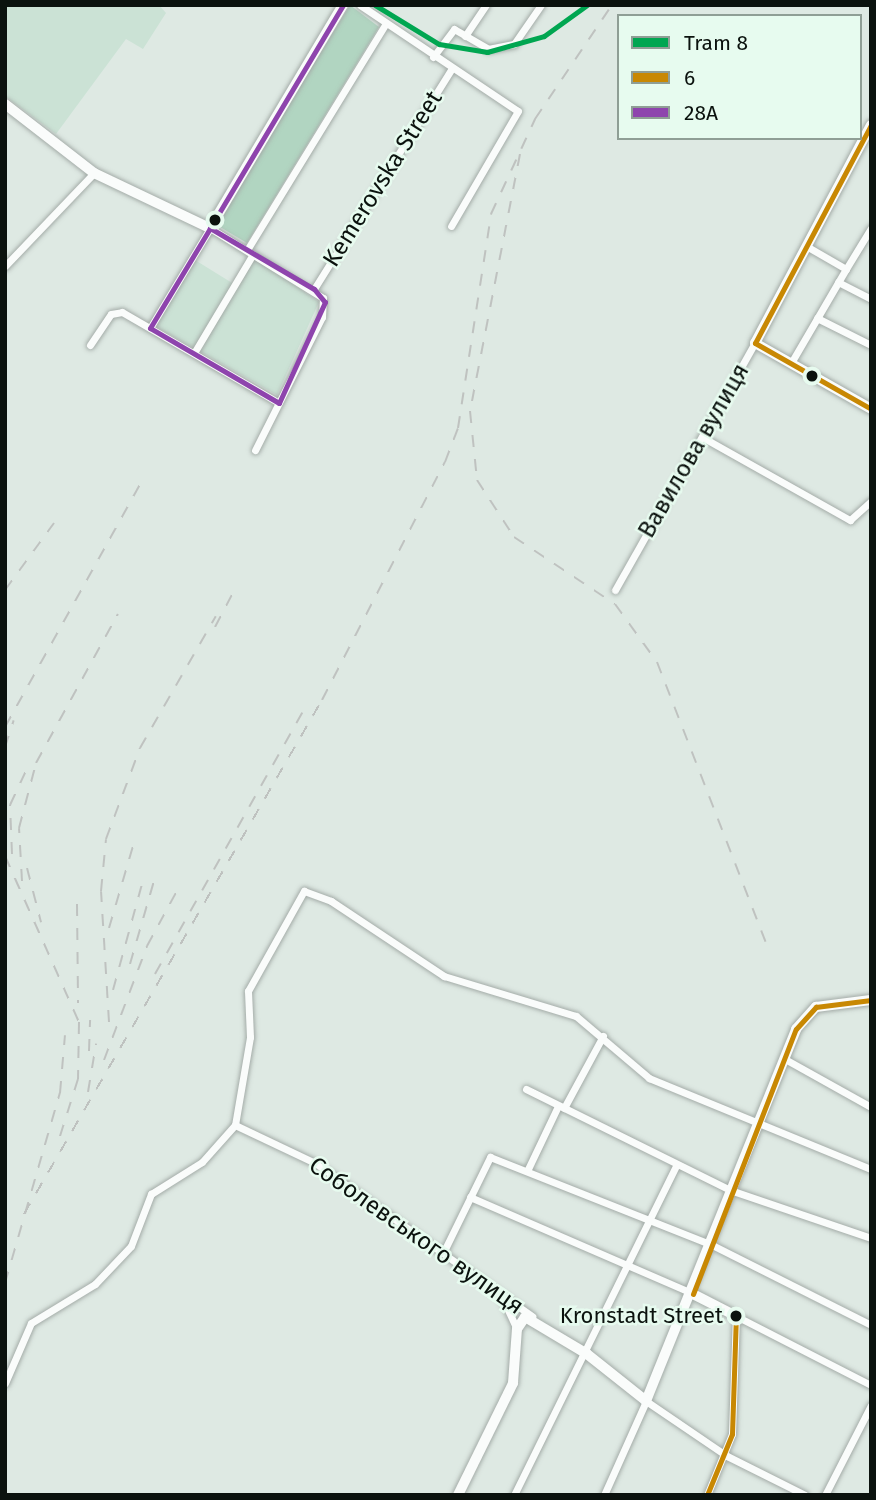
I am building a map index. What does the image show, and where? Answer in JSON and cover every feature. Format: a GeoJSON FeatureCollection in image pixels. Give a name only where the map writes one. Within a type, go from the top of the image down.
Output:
{"type":"FeatureCollection","features":[{"type":"Feature","properties":{"kind":"street"},"geometry":{"type":"LineString","coordinates":[[150,328],[343,5]]}},
{"type":"Feature","properties":{"kind":"street"},"geometry":{"type":"LineString","coordinates":[[360,5],[384,26],[518,111],[451,226]]}},
{"type":"Feature","properties":{"kind":"street"},"geometry":{"type":"LineString","coordinates":[[486,5],[466,36],[488,49],[514,44],[541,5]]}},
{"type":"Feature","properties":{"kind":"street"},"geometry":{"type":"LineString","coordinates":[[194,353],[250,252],[384,26]]}},
{"type":"Feature","properties":{"kind":"street","name":"Kemerovska Street"},"geometry":{"type":"LineString","coordinates":[[433,57],[454,29],[466,36]]}},
{"type":"Feature","properties":{"kind":"street","name":"Kemerovska Street"},"geometry":{"type":"LineString","coordinates":[[314,289],[452,68]]}},
{"type":"Feature","properties":{"kind":"street"},"geometry":{"type":"LineString","coordinates":[[5,104],[94,173],[210,228],[314,289],[325,308],[255,450]]}},
{"type":"Feature","properties":{"kind":"street","name":"Вавилова вулиця"},"geometry":{"type":"LineString","coordinates":[[615,590],[755,343],[871,125]]}},
{"type":"Feature","properties":{"kind":"street"},"geometry":{"type":"LineString","coordinates":[[5,267],[94,173]]}},
{"type":"Feature","properties":{"kind":"street"},"geometry":{"type":"LineString","coordinates":[[791,363],[871,228]]}},
{"type":"Feature","properties":{"kind":"street"},"geometry":{"type":"LineString","coordinates":[[806,246],[846,269]]}},
{"type":"Feature","properties":{"kind":"street"},"geometry":{"type":"LineString","coordinates":[[838,282],[871,299]]}},
{"type":"Feature","properties":{"kind":"street"},"geometry":{"type":"LineString","coordinates":[[90,345],[114,312],[150,328],[279,403]]}},
{"type":"Feature","properties":{"kind":"street"},"geometry":{"type":"LineString","coordinates":[[817,318],[871,345]]}},
{"type":"Feature","properties":{"kind":"street"},"geometry":{"type":"LineString","coordinates":[[755,343],[871,409]]}},
{"type":"Feature","properties":{"kind":"street"},"geometry":{"type":"LineString","coordinates":[[702,437],[850,520],[871,501]]}},
{"type":"Feature","properties":{"kind":"street"},"geometry":{"type":"LineString","coordinates":[[5,1383],[30,1323],[94,1284],[131,1246],[151,1194],[184,1176],[235,1125],[250,1037],[248,991],[255,967],[304,891],[331,901],[444,975],[576,1016],[649,1078],[755,1124],[871,1169]]}},
{"type":"Feature","properties":{"kind":"street"},"geometry":{"type":"LineString","coordinates":[[604,1495],[693,1294],[782,1058],[816,1007],[871,1000]]}},
{"type":"Feature","properties":{"kind":"street"},"geometry":{"type":"LineString","coordinates":[[528,1169],[603,1037]]}},
{"type":"Feature","properties":{"kind":"street"},"geometry":{"type":"LineString","coordinates":[[782,1058],[871,1107]]}},
{"type":"Feature","properties":{"kind":"street"},"geometry":{"type":"LineString","coordinates":[[526,1089],[676,1166],[730,1190],[871,1238]]}},
{"type":"Feature","properties":{"kind":"street","name":"Соболевського вулиця"},"geometry":{"type":"LineString","coordinates":[[235,1125],[316,1163],[587,1354],[646,1401],[727,1455],[805,1495]]}},
{"type":"Feature","properties":{"kind":"street"},"geometry":{"type":"LineString","coordinates":[[444,1251],[490,1157],[528,1169],[710,1244],[871,1325]]}},
{"type":"Feature","properties":{"kind":"street"},"geometry":{"type":"LineString","coordinates":[[514,1495],[653,1221],[676,1166]]}},
{"type":"Feature","properties":{"kind":"street"},"geometry":{"type":"LineString","coordinates":[[470,1197],[693,1294],[871,1385]]}},
{"type":"Feature","properties":{"kind":"street"},"geometry":{"type":"LineString","coordinates":[[458,1495],[513,1383],[517,1329],[500,1294]]}},
{"type":"Feature","properties":{"kind":"street"},"geometry":{"type":"LineString","coordinates":[[708,1495],[727,1455],[736,1316]]}},
{"type":"Feature","properties":{"kind":"street"},"geometry":{"type":"LineString","coordinates":[[517,1329],[532,1317]]}},
{"type":"Feature","properties":{"kind":"street"},"geometry":{"type":"LineString","coordinates":[[825,1495],[871,1405]]}},
{"type":"Feature","properties":{"kind":"green space"},"geometry":{"type":"Polygon","coordinates":[[[5,5],[159,5],[166,13],[143,49],[126,39],[56,134],[5,96],[5,5]]]}},
{"type":"Feature","properties":{"kind":"green space"},"geometry":{"type":"Polygon","coordinates":[[[350,5],[379,27],[247,243],[215,224],[350,5]]]}},
{"type":"Feature","properties":{"kind":"green space"},"geometry":{"type":"Polygon","coordinates":[[[255,258],[319,302],[277,395],[155,326],[195,260],[237,286],[255,258]]]}},
{"type":"Feature","properties":{"kind":"railway"},"geometry":{"type":"LineString","coordinates":[[24,1214],[322,700],[445,462],[458,428],[491,214],[535,119],[612,5]]}},
{"type":"Feature","properties":{"kind":"railway"},"geometry":{"type":"LineString","coordinates":[[520,154],[470,411],[477,480],[514,537],[615,604],[657,662],[768,948]]}},
{"type":"Feature","properties":{"kind":"railway"},"geometry":{"type":"LineString","coordinates":[[5,727],[144,477]]}},
{"type":"Feature","properties":{"kind":"railway"},"geometry":{"type":"LineString","coordinates":[[5,590],[54,523]]}},
{"type":"Feature","properties":{"kind":"railway"},"geometry":{"type":"LineString","coordinates":[[215,627],[236,587]]}},
{"type":"Feature","properties":{"kind":"railway"},"geometry":{"type":"LineString","coordinates":[[22,881],[19,828],[36,763],[118,614]]}},
{"type":"Feature","properties":{"kind":"railway"},"geometry":{"type":"LineString","coordinates":[[109,1022],[101,891],[106,839],[140,748],[216,616]]}},
{"type":"Feature","properties":{"kind":"railway"},"geometry":{"type":"LineString","coordinates":[[155,974],[304,710]]}},
{"type":"Feature","properties":{"kind":"railway"},"geometry":{"type":"LineString","coordinates":[[5,747],[14,720]]}},
{"type":"Feature","properties":{"kind":"railway"},"geometry":{"type":"LineString","coordinates":[[12,854],[10,805],[26,770]]}},
{"type":"Feature","properties":{"kind":"railway"},"geometry":{"type":"LineString","coordinates":[[109,928],[133,846]]}},
{"type":"Feature","properties":{"kind":"railway"},"geometry":{"type":"LineString","coordinates":[[5,856],[79,1022],[78,1079],[60,1136]]}},
{"type":"Feature","properties":{"kind":"railway"},"geometry":{"type":"LineString","coordinates":[[27,868],[41,922]]}},
{"type":"Feature","properties":{"kind":"railway"},"geometry":{"type":"LineString","coordinates":[[113,990],[143,880]]}},
{"type":"Feature","properties":{"kind":"railway"},"geometry":{"type":"LineString","coordinates":[[130,964],[154,881]]}},
{"type":"Feature","properties":{"kind":"railway"},"geometry":{"type":"LineString","coordinates":[[104,1060],[147,946],[179,887]]}},
{"type":"Feature","properties":{"kind":"railway"},"geometry":{"type":"LineString","coordinates":[[77,904],[78,1003]]}},
{"type":"Feature","properties":{"kind":"railway"},"geometry":{"type":"LineString","coordinates":[[89,1051],[90,1020]]}},
{"type":"Feature","properties":{"kind":"railway"},"geometry":{"type":"LineString","coordinates":[[5,1283],[60,1093],[65,1035]]}},
{"type":"Feature","properties":{"kind":"railway"},"geometry":{"type":"LineString","coordinates":[[88,1092],[96,1044]]}},
{"type":"Feature","properties":{"kind":"tram line","name":"8"},"geometry":{"type":"LineString","coordinates":[[375,5],[439,44],[487,52],[544,36],[587,5]]}},
{"type":"Feature","properties":{"kind":"transit line","name":"28A"},"geometry":{"type":"LineString","coordinates":[[210,228],[343,5]]}},
{"type":"Feature","properties":{"kind":"transit line","name":"6"},"geometry":{"type":"LineString","coordinates":[[755,343],[871,125]]}},
{"type":"Feature","properties":{"kind":"transit line","name":"28A"},"geometry":{"type":"LineString","coordinates":[[210,228],[314,289],[325,302],[279,403],[150,328],[210,228]]}},
{"type":"Feature","properties":{"kind":"transit line","name":"6"},"geometry":{"type":"LineString","coordinates":[[755,343],[871,409]]}},
{"type":"Feature","properties":{"kind":"transit line","name":"6"},"geometry":{"type":"LineString","coordinates":[[693,1294],[796,1029],[816,1007],[871,1000]]}},
{"type":"Feature","properties":{"kind":"transit line","name":"6"},"geometry":{"type":"LineString","coordinates":[[707,1495],[732,1434],[736,1316]]}},
{"type":"Feature","properties":{"kind":"place","name":"Kronstadt Street"},"geometry":{"type":"Point","coordinates":[736,1316]}}]}
